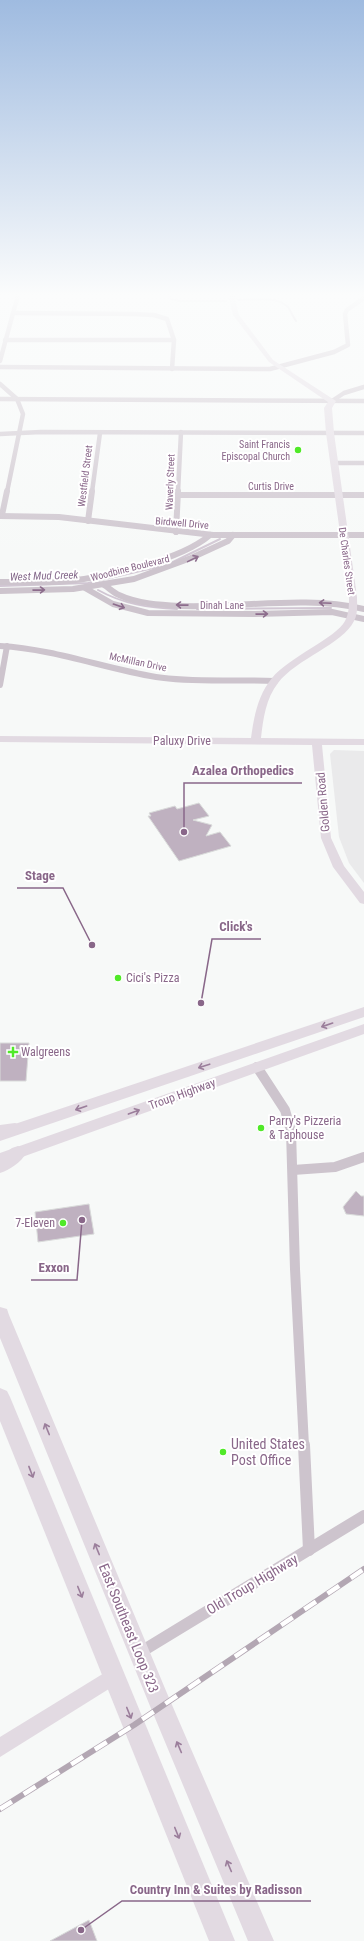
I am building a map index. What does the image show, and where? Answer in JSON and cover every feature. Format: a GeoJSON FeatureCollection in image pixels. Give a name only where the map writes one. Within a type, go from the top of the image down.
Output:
{"type":"FeatureCollection","features":[{"type":"Feature","properties":{"kind":"highway"},"geometry":{"type":"LineString","coordinates":[[0,1166],[18,1153]]}},
{"type":"Feature","properties":{"kind":"highway","name":"East Southeast Loop 323"},"geometry":{"type":"LineString","coordinates":[[0,1315],[261,1941]]}},
{"type":"Feature","properties":{"kind":"highway"},"geometry":{"type":"LineString","coordinates":[[0,1397],[222,1941]]}},
{"type":"Feature","properties":{"kind":"main road","name":"Troup Highway"},"geometry":{"type":"LineString","coordinates":[[5,1132],[364,1012]]}},
{"type":"Feature","properties":{"kind":"main road","name":"Troup Highway"},"geometry":{"type":"LineString","coordinates":[[0,1159],[364,1029]]}},
{"type":"Feature","properties":{"kind":"street"},"geometry":{"type":"LineString","coordinates":[[1,515],[23,414],[17,399],[2,386]]}},
{"type":"Feature","properties":{"kind":"street"},"geometry":{"type":"LineString","coordinates":[[307,386],[332,401]]}},
{"type":"Feature","properties":{"kind":"street"},"geometry":{"type":"LineString","coordinates":[[332,401],[344,394],[364,387]]}},
{"type":"Feature","properties":{"kind":"street"},"geometry":{"type":"LineString","coordinates":[[0,399],[364,401]]}},
{"type":"Feature","properties":{"kind":"street","name":"De Charles Street"},"geometry":{"type":"LineString","coordinates":[[256,741],[260,711],[264,699],[275,681],[286,668],[337,634],[348,624],[353,606],[339,494],[333,463],[328,408],[332,401]]}},
{"type":"Feature","properties":{"kind":"street"},"geometry":{"type":"LineString","coordinates":[[0,434],[100,432],[364,433]]}},
{"type":"Feature","properties":{"kind":"street","name":"Westfield Street"},"geometry":{"type":"LineString","coordinates":[[88,521],[100,432]]}},
{"type":"Feature","properties":{"kind":"street","name":"Waverly Street"},"geometry":{"type":"LineString","coordinates":[[176,532],[181,432]]}},
{"type":"Feature","properties":{"kind":"street"},"geometry":{"type":"LineString","coordinates":[[333,463],[364,463]]}},
{"type":"Feature","properties":{"kind":"street","name":"Curtis Drive"},"geometry":{"type":"LineString","coordinates":[[179,495],[364,495]]}},
{"type":"Feature","properties":{"kind":"street","name":"Birdwell Drive"},"geometry":{"type":"LineString","coordinates":[[1,515],[59,517],[210,535],[364,535]]}},
{"type":"Feature","properties":{"kind":"street","name":"Woodbine Boulevard"},"geometry":{"type":"LineString","coordinates":[[0,582],[62,581],[100,576],[164,559],[202,542],[210,535]]}},
{"type":"Feature","properties":{"kind":"street","name":"Woodbine Boulevard"},"geometry":{"type":"LineString","coordinates":[[0,591],[85,588],[151,574],[177,566],[228,541],[232,535]]}},
{"type":"Feature","properties":{"kind":"street","name":"Dinah Lane"},"geometry":{"type":"LineString","coordinates":[[104,585],[115,594],[128,599],[160,604],[244,606],[305,603],[353,606],[364,609]]}},
{"type":"Feature","properties":{"kind":"street","name":"Dinah Lane"},"geometry":{"type":"LineString","coordinates":[[85,588],[118,607],[148,613],[255,614],[332,612],[364,619]]}},
{"type":"Feature","properties":{"kind":"street"},"geometry":{"type":"LineString","coordinates":[[0,685],[3,646]]}},
{"type":"Feature","properties":{"kind":"street","name":"McMillan Drive"},"geometry":{"type":"LineString","coordinates":[[3,646],[47,651],[154,677],[205,681],[253,679],[275,681]]}},
{"type":"Feature","properties":{"kind":"street","name":"Paluxy Drive"},"geometry":{"type":"LineString","coordinates":[[0,740],[364,742]]}},
{"type":"Feature","properties":{"kind":"street","name":"Golden Road"},"geometry":{"type":"LineString","coordinates":[[317,741],[326,838],[339,867],[364,900]]}},
{"type":"Feature","properties":{"kind":"street"},"geometry":{"type":"LineString","coordinates":[[257,1067],[285,1110],[291,1131],[295,1269],[309,1550]]}},
{"type":"Feature","properties":{"kind":"street"},"geometry":{"type":"LineString","coordinates":[[293,1170],[334,1167],[364,1157]]}},
{"type":"Feature","properties":{"kind":"street","name":"Old Troup Highway"},"geometry":{"type":"LineString","coordinates":[[140,1653],[364,1516]]}},
{"type":"Feature","properties":{"kind":"street"},"geometry":{"type":"LineString","coordinates":[[0,1748],[114,1676]]}},
{"type":"Feature","properties":{"kind":"shaded area"},"geometry":{"type":"Polygon","coordinates":[[[334,750],[364,751],[364,883],[349,863],[339,837],[330,754],[334,750]]]}},
{"type":"Feature","properties":{"kind":"building"},"geometry":{"type":"Polygon","coordinates":[[[199,803],[209,816],[193,820],[212,825],[206,836],[220,832],[231,846],[179,861],[148,816],[151,816],[149,813],[175,806],[177,809],[199,803]]]}},
{"type":"Feature","properties":{"kind":"building","name":"Walgreens"},"geometry":{"type":"Polygon","coordinates":[[[0,1043],[29,1043],[26,1081],[0,1081],[0,1043]]]}},
{"type":"Feature","properties":{"kind":"building"},"geometry":{"type":"Polygon","coordinates":[[[356,1191],[361,1196],[364,1196],[364,1216],[346,1214],[343,1207],[356,1191]]]}},
{"type":"Feature","properties":{"kind":"building"},"geometry":{"type":"Polygon","coordinates":[[[89,1204],[94,1234],[38,1242],[35,1212],[89,1204]]]}},
{"type":"Feature","properties":{"kind":"building"},"geometry":{"type":"Polygon","coordinates":[[[89,1920],[97,1941],[50,1941],[89,1920]]]}},
{"type":"Feature","properties":{"kind":"waterway"},"geometry":{"type":"LineString","coordinates":[[173,562],[220,539]]}},
{"type":"Feature","properties":{"kind":"waterway","name":"West Mud Creek"},"geometry":{"type":"LineString","coordinates":[[0,586],[88,583],[162,566]]}},
{"type":"Feature","properties":{"kind":"waterway"},"geometry":{"type":"LineString","coordinates":[[98,590],[127,602],[156,608],[177,609]]}},
{"type":"Feature","properties":{"kind":"waterway"},"geometry":{"type":"LineString","coordinates":[[197,609],[331,608]]}},
{"type":"Feature","properties":{"kind":"railway"},"geometry":{"type":"LineString","coordinates":[[0,1809],[134,1725],[364,1569]]}},
{"type":"Feature","properties":{"kind":"place","name":"Saint Francis Episcopal Church"},"geometry":{"type":"Point","coordinates":[298,450]}},
{"type":"Feature","properties":{"kind":"place","name":"Azalea Orthopedics"},"geometry":{"type":"Point","coordinates":[184,832]}},
{"type":"Feature","properties":{"kind":"place","name":"Stage"},"geometry":{"type":"Point","coordinates":[92,945]}},
{"type":"Feature","properties":{"kind":"place","name":"Cici's Pizza"},"geometry":{"type":"Point","coordinates":[118,978]}},
{"type":"Feature","properties":{"kind":"place","name":"Click's"},"geometry":{"type":"Point","coordinates":[201,1003]}},
{"type":"Feature","properties":{"kind":"place","name":"Walgreens"},"geometry":{"type":"Point","coordinates":[13,1052]}},
{"type":"Feature","properties":{"kind":"place","name":"Parry's Pizzeria & Taphouse"},"geometry":{"type":"Point","coordinates":[261,1128]}},
{"type":"Feature","properties":{"kind":"place","name":"Exxon"},"geometry":{"type":"Point","coordinates":[82,1220]}},
{"type":"Feature","properties":{"kind":"place","name":"7-Eleven"},"geometry":{"type":"Point","coordinates":[63,1223]}},
{"type":"Feature","properties":{"kind":"place","name":"United States Post Office"},"geometry":{"type":"Point","coordinates":[223,1452]}},
{"type":"Feature","properties":{"kind":"place","name":"Country Inn & Suites by Radisson"},"geometry":{"type":"Point","coordinates":[81,1930]}}]}
